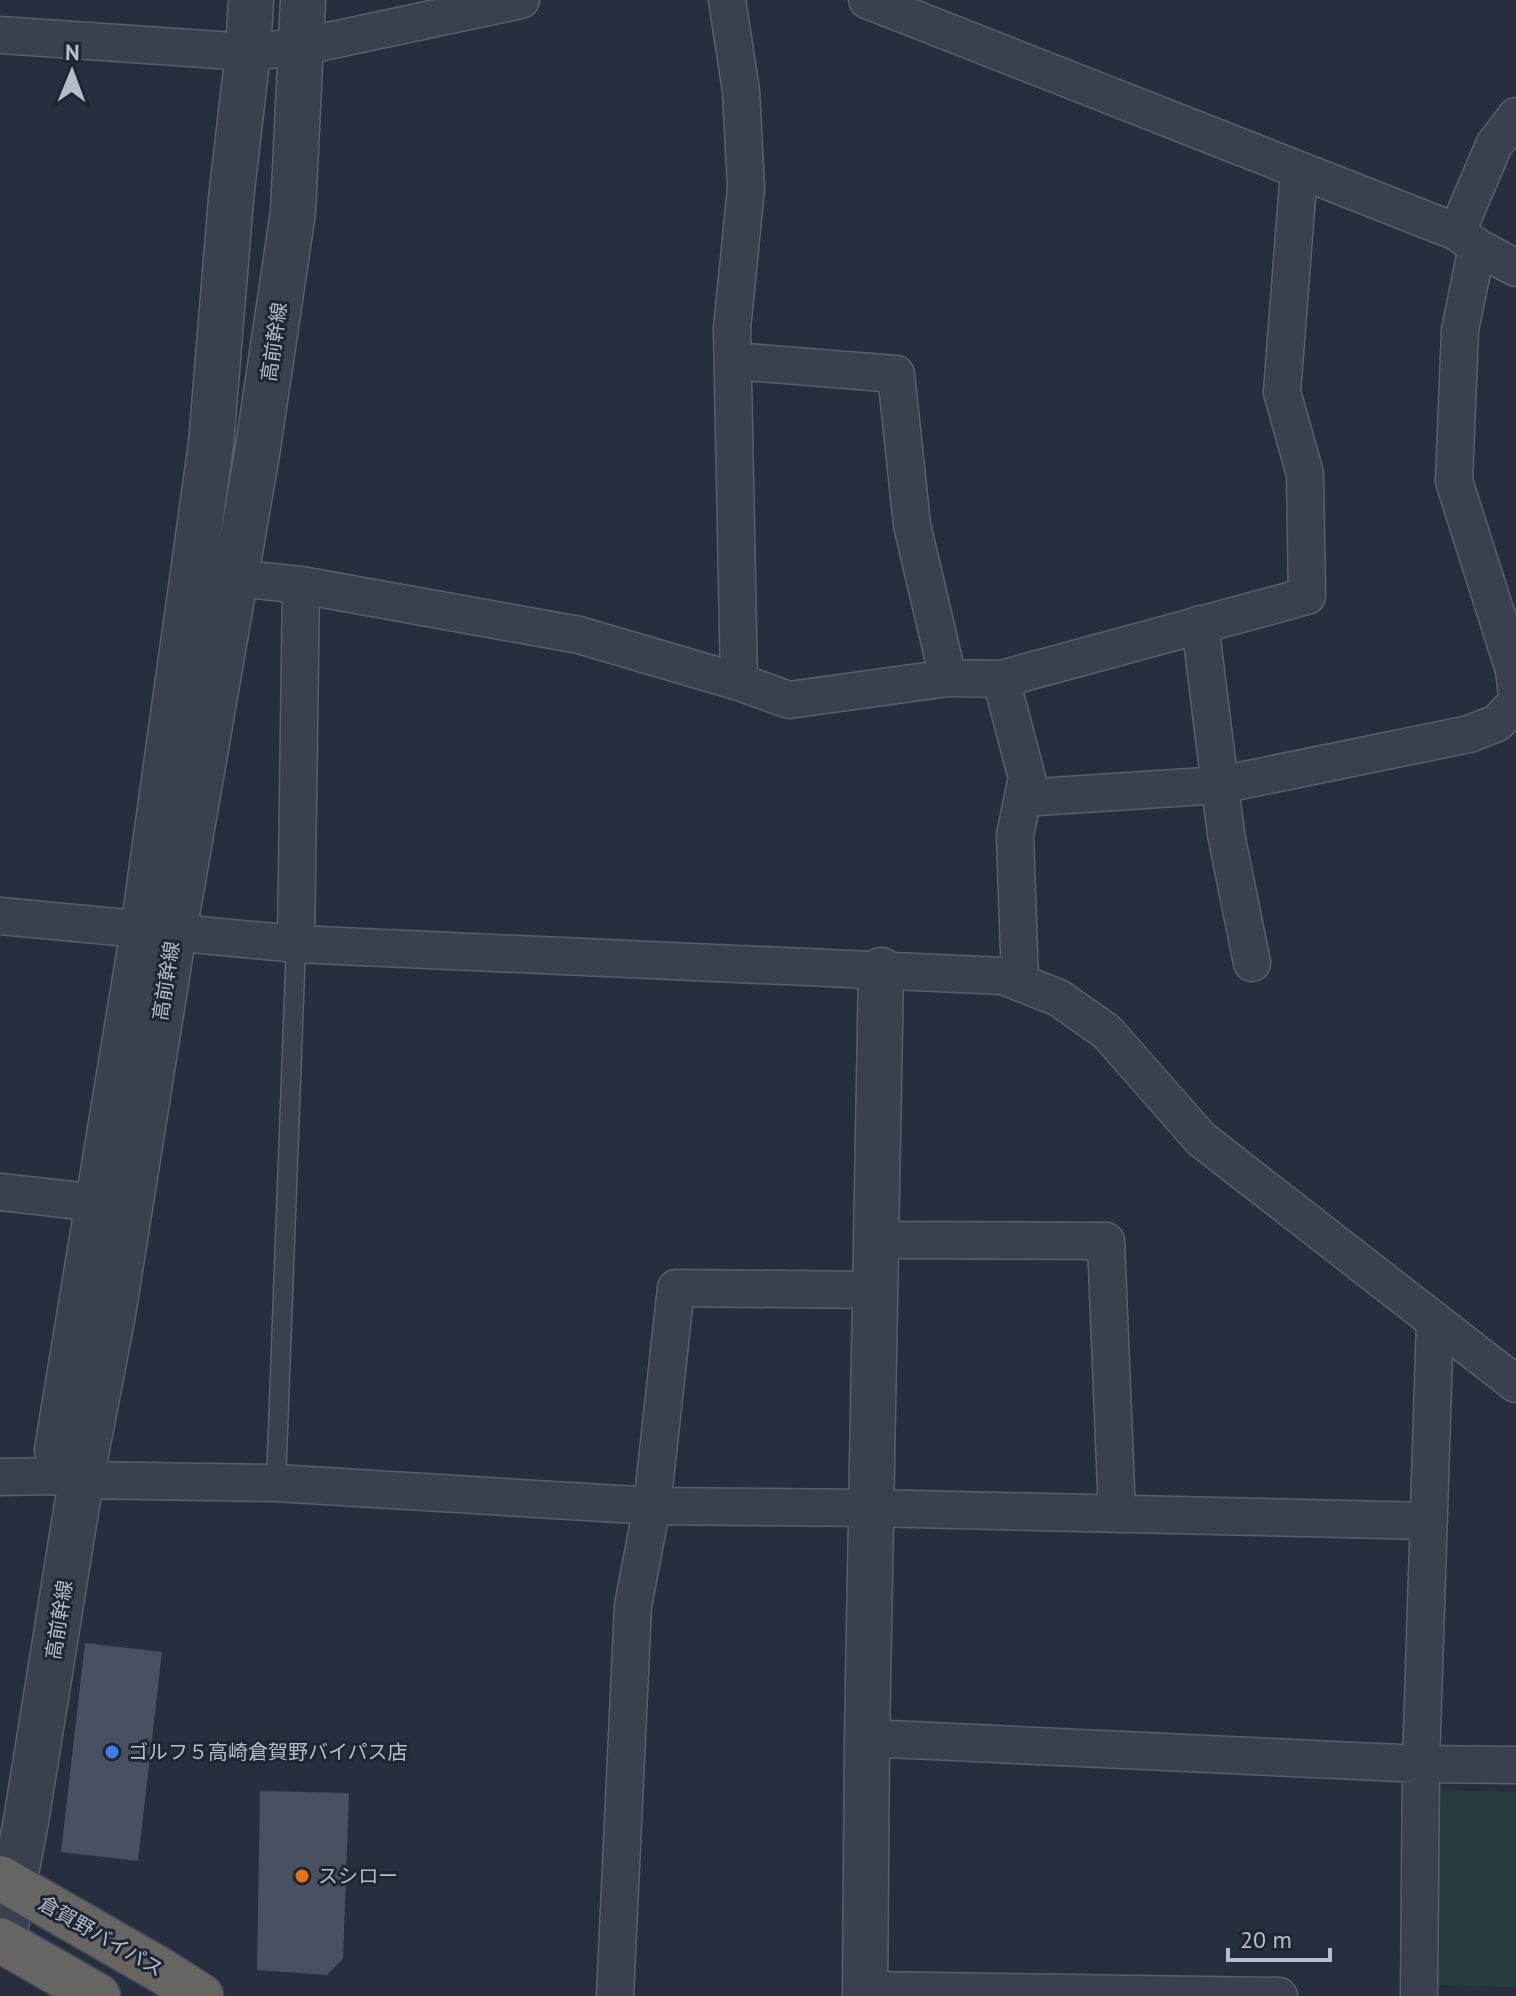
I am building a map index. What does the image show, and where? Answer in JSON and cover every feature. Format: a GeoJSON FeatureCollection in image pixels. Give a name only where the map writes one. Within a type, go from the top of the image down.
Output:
{"type":"FeatureCollection","features":[{"type":"Feature","properties":{"kind":"highway"},"geometry":{"type":"LineString","coordinates":[[3,1922],[98,1996]]}},
{"type":"Feature","properties":{"kind":"highway","name":"倉賀野バイパス"},"geometry":{"type":"LineString","coordinates":[[3,1922],[162,1971],[201,1996]]}},
{"type":"Feature","properties":{"kind":"street","name":"高前幹線"},"geometry":{"type":"LineString","coordinates":[[0,1792],[67,1478],[115,1299],[211,444],[251,0]]}},
{"type":"Feature","properties":{"kind":"street","name":"高前幹線"},"geometry":{"type":"LineString","coordinates":[[3,1922],[26,1821],[98,1203],[235,578],[257,454],[293,212],[303,0]]}},
{"type":"Feature","properties":{"kind":"street"},"geometry":{"type":"LineString","coordinates":[[0,35],[248,52],[300,47],[521,0]]}},
{"type":"Feature","properties":{"kind":"street"},"geometry":{"type":"LineString","coordinates":[[727,0],[741,91],[746,188],[732,329],[739,682]]}},
{"type":"Feature","properties":{"kind":"street"},"geometry":{"type":"LineString","coordinates":[[867,0],[1299,170],[1467,240],[1516,268]]}},
{"type":"Feature","properties":{"kind":"street"},"geometry":{"type":"LineString","coordinates":[[1516,116],[1494,145],[1467,240],[1454,481],[1514,670],[1516,688]]}},
{"type":"Feature","properties":{"kind":"street"},"geometry":{"type":"LineString","coordinates":[[235,578],[301,585],[579,635],[739,682],[789,700],[948,678],[1001,679],[1307,596],[1305,474],[1282,392],[1299,170]]}},
{"type":"Feature","properties":{"kind":"street"},"geometry":{"type":"LineString","coordinates":[[733,361],[896,374],[912,525],[948,678]]}},
{"type":"Feature","properties":{"kind":"street"},"geometry":{"type":"LineString","coordinates":[[296,944],[301,585]]}},
{"type":"Feature","properties":{"kind":"street"},"geometry":{"type":"LineString","coordinates":[[1200,624],[1226,834],[1252,963]]}},
{"type":"Feature","properties":{"kind":"street"},"geometry":{"type":"LineString","coordinates":[[1001,679],[1027,778],[1015,835],[1020,982]]}},
{"type":"Feature","properties":{"kind":"street"},"geometry":{"type":"LineString","coordinates":[[1023,798],[1220,785],[1469,734],[1497,723],[1516,703]]}},
{"type":"Feature","properties":{"kind":"street"},"geometry":{"type":"LineString","coordinates":[[0,916],[296,944],[1003,976],[1059,998],[1107,1032],[1201,1139],[1516,1384]]}},
{"type":"Feature","properties":{"kind":"street"},"geometry":{"type":"LineString","coordinates":[[881,970],[865,1993],[1279,1996]]}},
{"type":"Feature","properties":{"kind":"street"},"geometry":{"type":"LineString","coordinates":[[0,1192],[98,1203]]}},
{"type":"Feature","properties":{"kind":"street"},"geometry":{"type":"LineString","coordinates":[[876,1240],[1106,1241],[1117,1514]]}},
{"type":"Feature","properties":{"kind":"street"},"geometry":{"type":"LineString","coordinates":[[615,1996],[633,1606],[652,1506],[676,1288],[875,1290]]}},
{"type":"Feature","properties":{"kind":"street"},"geometry":{"type":"LineString","coordinates":[[1419,1996],[1421,1764],[1435,1321]]}},
{"type":"Feature","properties":{"kind":"street"},"geometry":{"type":"LineString","coordinates":[[0,1477],[276,1483],[652,1506],[1429,1521]]}},
{"type":"Feature","properties":{"kind":"street"},"geometry":{"type":"LineString","coordinates":[[867,1738],[1421,1764],[1516,1765]]}},
{"type":"Feature","properties":{"kind":"lane"},"geometry":{"type":"LineString","coordinates":[[276,1483],[296,944]]}},
{"type":"Feature","properties":{"kind":"green space"},"geometry":{"type":"Polygon","coordinates":[[[1440,1790],[1516,1792],[1516,1987],[1438,1985],[1440,1790]]]}},
{"type":"Feature","properties":{"kind":"building","name":"ゴルフ５高崎倉賀野バイパス店"},"geometry":{"type":"Polygon","coordinates":[[[85,1643],[162,1652],[138,1861],[61,1852],[85,1643]]]}},
{"type":"Feature","properties":{"kind":"building","name":"スシロー"},"geometry":{"type":"Polygon","coordinates":[[[260,1791],[349,1793],[343,1959],[327,1975],[257,1970],[260,1791]]]}},
{"type":"Feature","properties":{"kind":"place","name":"ゴルフ５高崎倉賀野バイパス店"},"geometry":{"type":"Point","coordinates":[112,1752]}},
{"type":"Feature","properties":{"kind":"place","name":"スシロー"},"geometry":{"type":"Point","coordinates":[302,1876]}}]}
